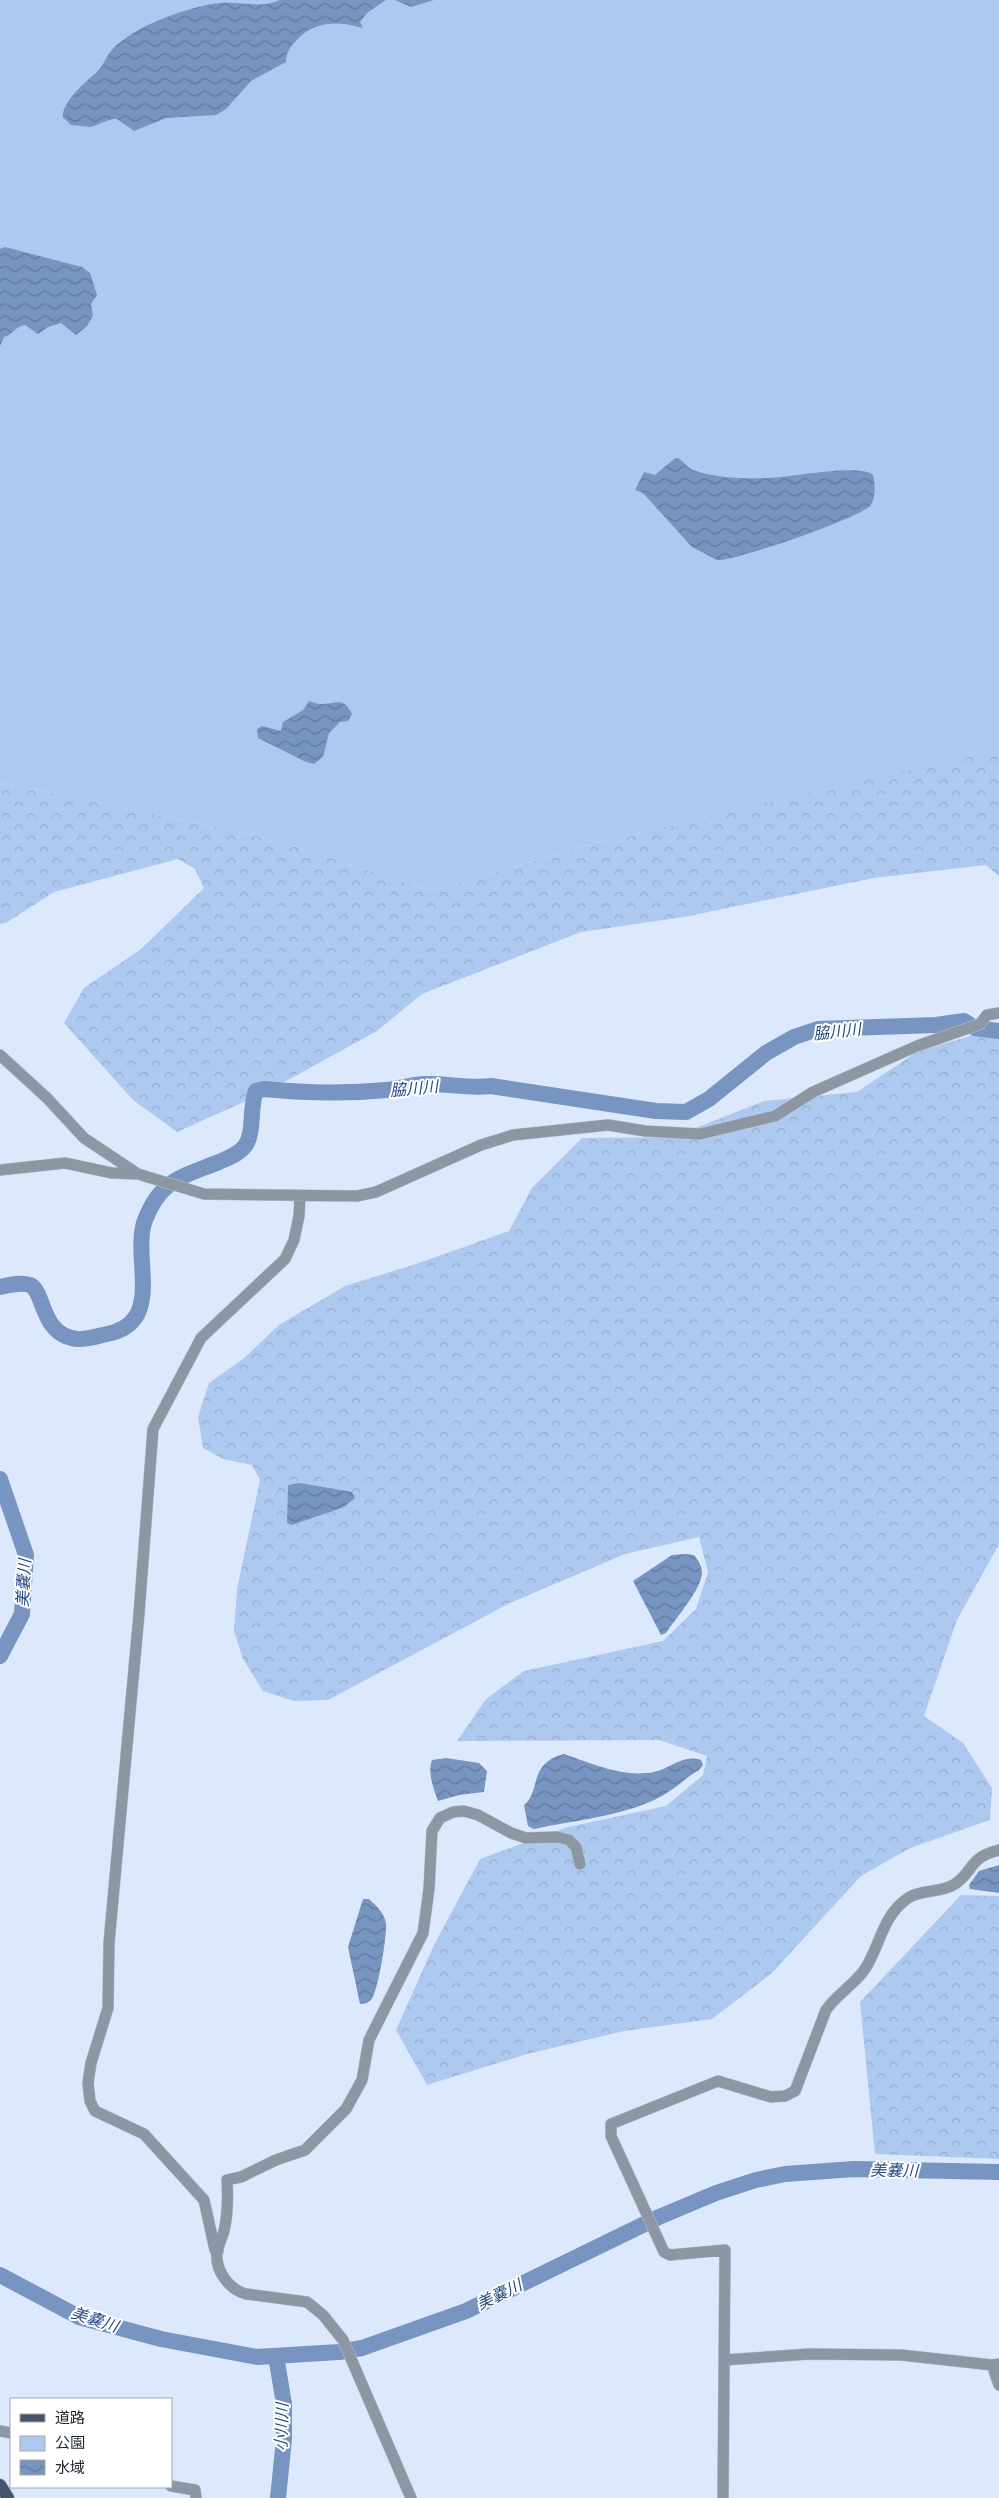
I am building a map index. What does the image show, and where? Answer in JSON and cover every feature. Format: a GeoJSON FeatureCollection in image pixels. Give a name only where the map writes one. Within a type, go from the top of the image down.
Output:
{"type":"FeatureCollection","features":[{"type":"Feature","properties":{"kind":"main road"},"geometry":{"type":"LineString","coordinates":[[0,2485],[8,2498]]}},
{"type":"Feature","properties":{"kind":"street"},"geometry":{"type":"LineString","coordinates":[[0,1170],[65,1163],[112,1173],[138,1174],[194,1191],[223,1195],[357,1196],[376,1192],[480,1145],[513,1135],[608,1125],[645,1131],[700,1134],[775,1116],[812,1092],[917,1046],[980,1024],[988,1015],[999,1013]]}},
{"type":"Feature","properties":{"kind":"street"},"geometry":{"type":"LineString","coordinates":[[2,1061],[47,1098],[84,1138],[138,1174]]}},
{"type":"Feature","properties":{"kind":"street"},"geometry":{"type":"LineString","coordinates":[[218,2251],[215,2250],[204,2200],[144,2134],[95,2111],[90,2101],[88,2083],[90,2063],[108,2008],[109,1943],[140,1614],[153,1428],[201,1338],[285,1259],[294,1240],[299,1216],[300,1196]]}},
{"type":"Feature","properties":{"kind":"street"},"geometry":{"type":"LineString","coordinates":[[411,2498],[343,2340],[323,2315],[307,2302],[236,2292],[228,2285],[220,2268],[218,2251],[224,2231],[228,2180],[241,2177],[276,2160],[305,2150],[346,2110],[362,2080],[369,2040],[423,1933],[429,1889],[432,1830],[440,1818],[453,1812],[464,1811],[478,1815],[510,1833],[526,1838],[569,1840],[576,1848],[580,1864]]}},
{"type":"Feature","properties":{"kind":"street"},"geometry":{"type":"LineString","coordinates":[[723,2498],[725,2250],[670,2255],[664,2252],[611,2136],[611,2124],[718,2081],[771,2097],[785,2096],[795,2091],[826,2010],[834,1998],[857,1980],[866,1967],[886,1922],[895,1909],[910,1897],[924,1891],[952,1886],[981,1856],[999,1850]]}},
{"type":"Feature","properties":{"kind":"street"},"geometry":{"type":"LineString","coordinates":[[724,2360],[809,2354],[901,2355],[996,2365],[999,2385]]}},
{"type":"Feature","properties":{"kind":"street"},"geometry":{"type":"LineString","coordinates":[[172,2486],[195,2490],[196,2498]]}},
{"type":"Feature","properties":{"kind":"green space"},"geometry":{"type":"Polygon","coordinates":[[[0,0],[999,0],[999,750],[595,843],[432,891],[272,839],[0,782],[0,0]]]}},
{"type":"Feature","properties":{"kind":"green space"},"geometry":{"type":"Polygon","coordinates":[[[999,749],[999,876],[986,865],[874,878],[684,917],[581,932],[422,994],[377,1031],[268,1091],[177,1132],[133,1100],[64,1023],[84,988],[141,949],[204,888],[195,869],[178,859],[54,892],[6,923],[0,924],[0,782],[272,839],[432,891],[595,843],[999,749]]]}},
{"type":"Feature","properties":{"kind":"green space"},"geometry":{"type":"Polygon","coordinates":[[[999,1028],[999,1544],[957,1620],[924,1716],[963,1743],[992,1788],[990,1820],[910,1848],[861,1876],[772,1973],[712,2019],[624,2031],[527,2054],[427,2085],[396,2030],[434,1945],[480,1859],[568,1827],[666,1806],[703,1775],[707,1756],[659,1740],[457,1741],[486,1699],[524,1671],[663,1641],[696,1609],[708,1572],[699,1537],[625,1554],[510,1603],[328,1700],[294,1701],[263,1691],[243,1659],[234,1631],[237,1589],[260,1480],[252,1465],[223,1459],[203,1448],[198,1417],[209,1383],[244,1358],[279,1325],[345,1286],[416,1264],[509,1231],[532,1188],[582,1138],[673,1137],[764,1101],[857,1092],[918,1051],[999,1028]]]}},
{"type":"Feature","properties":{"kind":"green space"},"geometry":{"type":"Polygon","coordinates":[[[961,1895],[999,1896],[999,2159],[875,2154],[860,2002],[961,1895]]]}},
{"type":"Feature","properties":{"kind":"water"},"geometry":{"type":"Polygon","coordinates":[[[280,0],[386,0],[367,13],[360,22],[363,28],[345,24],[327,24],[311,29],[303,34],[290,48],[286,62],[251,81],[226,109],[216,115],[166,118],[134,131],[117,119],[91,127],[71,125],[63,117],[63,111],[70,99],[98,71],[111,51],[120,42],[146,26],[177,13],[207,5],[220,3],[265,4],[280,0]]]}},
{"type":"Feature","properties":{"kind":"water"},"geometry":{"type":"Polygon","coordinates":[[[395,0],[434,0],[411,7],[395,0]]]}},
{"type":"Feature","properties":{"kind":"water"},"geometry":{"type":"Polygon","coordinates":[[[5,247],[82,267],[90,273],[97,295],[91,304],[93,316],[87,326],[76,335],[61,323],[48,327],[38,334],[25,325],[4,337],[0,346],[0,249],[5,247]]]}},
{"type":"Feature","properties":{"kind":"water"},"geometry":{"type":"Polygon","coordinates":[[[678,458],[693,470],[731,477],[778,477],[854,470],[865,472],[873,475],[875,486],[874,498],[871,505],[862,511],[822,529],[770,547],[728,559],[717,560],[692,547],[643,493],[635,490],[644,472],[655,475],[674,459],[678,458]]]}},
{"type":"Feature","properties":{"kind":"water"},"geometry":{"type":"Polygon","coordinates":[[[309,701],[321,704],[339,702],[346,705],[352,714],[348,721],[340,722],[329,733],[323,757],[314,764],[306,762],[258,738],[257,729],[262,726],[281,731],[283,722],[303,710],[309,701]]]}},
{"type":"Feature","properties":{"kind":"water"},"geometry":{"type":"Polygon","coordinates":[[[300,1483],[352,1492],[355,1498],[344,1507],[292,1525],[287,1523],[288,1485],[300,1483]]]}},
{"type":"Feature","properties":{"kind":"water"},"geometry":{"type":"Polygon","coordinates":[[[672,1555],[694,1555],[698,1561],[702,1570],[701,1580],[687,1604],[666,1633],[661,1635],[633,1581],[672,1555]]]}},
{"type":"Feature","properties":{"kind":"water"},"geometry":{"type":"Polygon","coordinates":[[[564,1754],[597,1766],[631,1773],[654,1772],[688,1759],[701,1760],[703,1765],[669,1792],[628,1810],[534,1829],[528,1826],[524,1805],[529,1799],[540,1771],[545,1764],[553,1758],[564,1754]]]}},
{"type":"Feature","properties":{"kind":"water"},"geometry":{"type":"Polygon","coordinates":[[[446,1758],[479,1763],[487,1771],[484,1792],[459,1795],[438,1801],[430,1770],[432,1760],[446,1758]]]}},
{"type":"Feature","properties":{"kind":"water"},"geometry":{"type":"Polygon","coordinates":[[[999,1865],[999,1893],[970,1889],[969,1885],[979,1871],[999,1865]]]}},
{"type":"Feature","properties":{"kind":"water"},"geometry":{"type":"Polygon","coordinates":[[[363,1899],[369,1899],[382,1913],[386,1930],[382,1963],[374,1995],[369,2002],[360,2004],[348,1947],[363,1899]]]}},
{"type":"Feature","properties":{"kind":"waterway","name":"脇川川"},"geometry":{"type":"LineString","coordinates":[[0,1287],[19,1284],[30,1285],[35,1289],[50,1322],[56,1330],[65,1336],[77,1339],[92,1338],[125,1327],[136,1317],[141,1303],[143,1287],[142,1235],[145,1220],[151,1206],[158,1196],[174,1181],[237,1154],[243,1149],[250,1134],[256,1091],[264,1089],[355,1092],[423,1084],[491,1086],[656,1111],[686,1112],[709,1099],[766,1053],[794,1037],[818,1029],[936,1025],[964,1021],[975,1028],[999,1031]]}},
{"type":"Feature","properties":{"kind":"waterway","name":"美嚢川"},"geometry":{"type":"LineString","coordinates":[[0,1479],[26,1555],[22,1614],[0,1656]]}},
{"type":"Feature","properties":{"kind":"waterway","name":"美嚢川"},"geometry":{"type":"LineString","coordinates":[[0,2275],[79,2317],[161,2339],[257,2357],[339,2352],[362,2348],[466,2311],[659,2217],[716,2193],[756,2180],[785,2174],[854,2169],[999,2172]]}},
{"type":"Feature","properties":{"kind":"waterway","name":"小川川"},"geometry":{"type":"LineString","coordinates":[[276,2356],[284,2404],[284,2439],[278,2498]]}}]}
